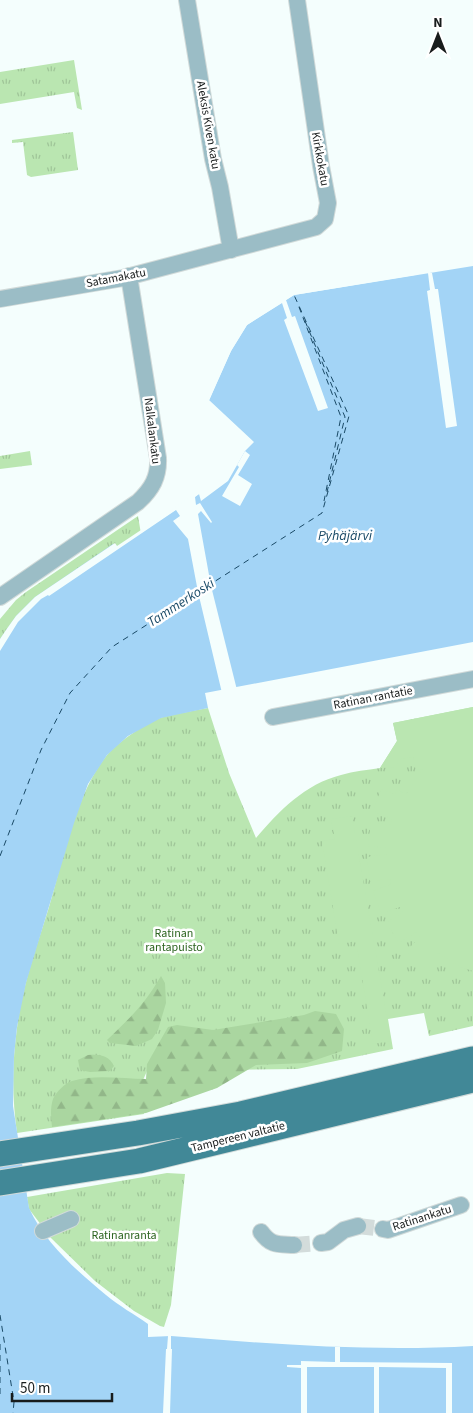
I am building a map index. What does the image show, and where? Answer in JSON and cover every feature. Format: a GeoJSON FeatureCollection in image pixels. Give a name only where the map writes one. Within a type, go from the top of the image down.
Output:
{"type":"FeatureCollection","features":[{"type":"Feature","properties":{"kind":"main road","name":"Tampereen valtatie"},"geometry":{"type":"LineString","coordinates":[[0,1154],[116,1137],[241,1114],[473,1059]]}},
{"type":"Feature","properties":{"kind":"main road","name":"Tampereen valtatie"},"geometry":{"type":"LineString","coordinates":[[0,1183],[120,1164],[473,1080]]}},
{"type":"Feature","properties":{"kind":"street","name":"Aleksis Kiven katu"},"geometry":{"type":"LineString","coordinates":[[188,0],[213,159],[231,250]]}},
{"type":"Feature","properties":{"kind":"street","name":"Kirkkokatu"},"geometry":{"type":"LineString","coordinates":[[231,250],[316,227],[325,219],[327,214],[328,203],[297,0]]}},
{"type":"Feature","properties":{"kind":"street","name":"Satamakatu"},"geometry":{"type":"LineString","coordinates":[[0,299],[129,276],[231,250]]}},
{"type":"Feature","properties":{"kind":"street","name":"Nalkalankatu"},"geometry":{"type":"LineString","coordinates":[[0,597],[138,502],[148,492],[156,479],[158,458],[129,276]]}},
{"type":"Feature","properties":{"kind":"street","name":"Ratinan rantatie"},"geometry":{"type":"LineString","coordinates":[[273,717],[473,679]]}},
{"type":"Feature","properties":{"kind":"street","name":"Ratinankatu"},"geometry":{"type":"LineString","coordinates":[[383,1230],[388,1230],[461,1205]]}},
{"type":"Feature","properties":{"kind":"street"},"geometry":{"type":"LineString","coordinates":[[43,1231],[71,1219]]}},
{"type":"Feature","properties":{"kind":"street"},"geometry":{"type":"LineString","coordinates":[[320,1243],[328,1242],[344,1230],[358,1226]]}},
{"type":"Feature","properties":{"kind":"street"},"geometry":{"type":"LineString","coordinates":[[261,1232],[267,1241],[275,1244],[294,1245]]}},
{"type":"Feature","properties":{"kind":"green space"},"geometry":{"type":"Polygon","coordinates":[[[74,60],[82,110],[77,108],[74,92],[0,104],[0,72],[74,60]]]}},
{"type":"Feature","properties":{"kind":"green space"},"geometry":{"type":"Polygon","coordinates":[[[73,132],[78,170],[31,177],[27,175],[23,142],[12,143],[12,140],[73,132]]]}},
{"type":"Feature","properties":{"kind":"green space"},"geometry":{"type":"Polygon","coordinates":[[[30,451],[32,465],[0,469],[0,456],[30,451]]]}},
{"type":"Feature","properties":{"kind":"green space"},"geometry":{"type":"Polygon","coordinates":[[[138,516],[141,534],[0,651],[0,619],[16,600],[138,516]]]}},
{"type":"Feature","properties":{"kind":"green space","name":"Ratinan rantapuisto"},"geometry":{"type":"Polygon","coordinates":[[[473,707],[473,1026],[429,1036],[424,1013],[388,1019],[393,1049],[297,1069],[147,1071],[140,1087],[144,1114],[17,1133],[13,1094],[14,1054],[19,1012],[26,982],[65,848],[79,807],[96,771],[107,755],[118,744],[149,723],[163,717],[208,708],[229,773],[256,838],[294,800],[316,785],[328,779],[346,774],[380,768],[397,741],[393,723],[473,707]]]}},
{"type":"Feature","properties":{"kind":"green space"},"geometry":{"type":"Polygon","coordinates":[[[473,707],[473,971],[460,967],[438,953],[424,968],[406,951],[420,937],[416,932],[399,943],[386,923],[403,912],[400,907],[381,913],[373,891],[391,884],[390,879],[370,881],[367,857],[387,854],[387,848],[368,846],[371,822],[390,825],[392,819],[373,811],[381,789],[395,794],[397,790],[406,794],[423,769],[416,770],[413,757],[401,759],[395,767],[380,768],[397,741],[393,723],[473,707]]]}},
{"type":"Feature","properties":{"kind":"green space"},"geometry":{"type":"Polygon","coordinates":[[[352,816],[391,1041],[373,1044],[356,941],[339,944],[322,841],[335,839],[331,819],[352,816]]]}},
{"type":"Feature","properties":{"kind":"green space"},"geometry":{"type":"Polygon","coordinates":[[[161,976],[165,983],[166,1003],[158,1030],[152,1039],[136,1046],[110,1043],[107,1040],[137,1010],[161,976]]]}},
{"type":"Feature","properties":{"kind":"green space"},"geometry":{"type":"Polygon","coordinates":[[[315,1011],[336,1014],[344,1029],[342,1051],[307,1063],[256,1065],[217,1088],[146,1113],[52,1127],[51,1109],[53,1099],[61,1088],[69,1082],[99,1077],[146,1079],[147,1064],[168,1027],[177,1025],[213,1030],[304,1015],[315,1011]]]}},
{"type":"Feature","properties":{"kind":"green space"},"geometry":{"type":"Polygon","coordinates":[[[88,1055],[103,1056],[112,1062],[114,1066],[110,1071],[90,1072],[80,1070],[78,1060],[88,1055]]]}},
{"type":"Feature","properties":{"kind":"green space","name":"Ratinanranta"},"geometry":{"type":"Polygon","coordinates":[[[167,1173],[185,1174],[171,1305],[164,1327],[134,1311],[95,1281],[51,1238],[29,1209],[27,1197],[167,1173]]]}},
{"type":"Feature","properties":{"kind":"water","name":"Pyhäjärvi"},"geometry":{"type":"Polygon","coordinates":[[[473,266],[473,642],[205,693],[208,708],[161,718],[128,736],[107,755],[88,784],[74,823],[26,983],[17,1027],[14,1056],[13,1106],[29,1208],[36,1221],[53,1245],[84,1276],[111,1299],[148,1324],[148,1337],[171,1336],[360,1348],[473,1346],[473,1413],[0,1413],[0,639],[16,616],[35,597],[113,544],[117,549],[199,494],[201,501],[228,481],[245,451],[254,442],[209,400],[231,351],[247,325],[294,295],[473,266]]]}},
{"type":"Feature","properties":{"kind":"pier"},"geometry":{"type":"Polygon","coordinates":[[[428,273],[432,273],[435,289],[438,289],[457,426],[446,428],[427,291],[430,290],[428,273]]]}},
{"type":"Feature","properties":{"kind":"pier"},"geometry":{"type":"Polygon","coordinates":[[[408,274],[415,275],[294,295],[286,300],[292,317],[295,316],[328,408],[318,411],[284,320],[287,318],[282,303],[247,325],[231,351],[207,402],[216,376],[245,324],[282,299],[294,292],[408,274]]]}},
{"type":"Feature","properties":{"kind":"pier"},"geometry":{"type":"Polygon","coordinates":[[[245,451],[250,455],[238,475],[252,484],[240,506],[222,496],[239,467],[237,465],[245,451]]]}},
{"type":"Feature","properties":{"kind":"pier"},"geometry":{"type":"Polygon","coordinates":[[[198,492],[199,494],[195,497],[196,505],[200,503],[212,522],[201,511],[198,514],[211,586],[237,690],[222,693],[198,592],[188,539],[173,521],[180,516],[176,510],[49,596],[41,599],[18,622],[0,651],[0,639],[16,616],[35,597],[115,543],[117,546],[198,492]]]}},
{"type":"Feature","properties":{"kind":"pier"},"geometry":{"type":"Polygon","coordinates":[[[168,1336],[171,1336],[172,1349],[170,1413],[163,1413],[166,1349],[168,1336]]]}},
{"type":"Feature","properties":{"kind":"pier"},"geometry":{"type":"Polygon","coordinates":[[[335,1347],[340,1347],[340,1362],[452,1363],[452,1413],[446,1413],[446,1368],[379,1367],[379,1413],[374,1413],[374,1367],[307,1367],[307,1413],[301,1413],[301,1368],[287,1367],[287,1365],[301,1365],[301,1361],[335,1362],[335,1347]]]}},
{"type":"Feature","properties":{"kind":"ferry route"},"geometry":{"type":"LineString","coordinates":[[0,856],[41,750],[70,693],[112,647],[322,513],[349,416],[294,295]]}},
{"type":"Feature","properties":{"kind":"ferry route"},"geometry":{"type":"LineString","coordinates":[[299,307],[341,417],[324,501]]}},
{"type":"Feature","properties":{"kind":"ferry route"},"geometry":{"type":"LineString","coordinates":[[305,321],[345,417],[327,492]]}},
{"type":"Feature","properties":{"kind":"ferry route"},"geometry":{"type":"LineString","coordinates":[[0,1315],[14,1402],[13,1413]]}},
{"type":"Feature","properties":{"kind":"ferry route"},"geometry":{"type":"LineString","coordinates":[[0,1344],[0,1394]]}},
{"type":"Feature","properties":{"kind":"tunnel"},"geometry":{"type":"LineString","coordinates":[[358,1226],[383,1229]]}},
{"type":"Feature","properties":{"kind":"tunnel"},"geometry":{"type":"LineString","coordinates":[[294,1245],[321,1243]]}},
{"type":"Feature","properties":{"kind":"water label","name":"Tammerkoski"},"geometry":{"type":"Point","coordinates":[181,603]}}]}
